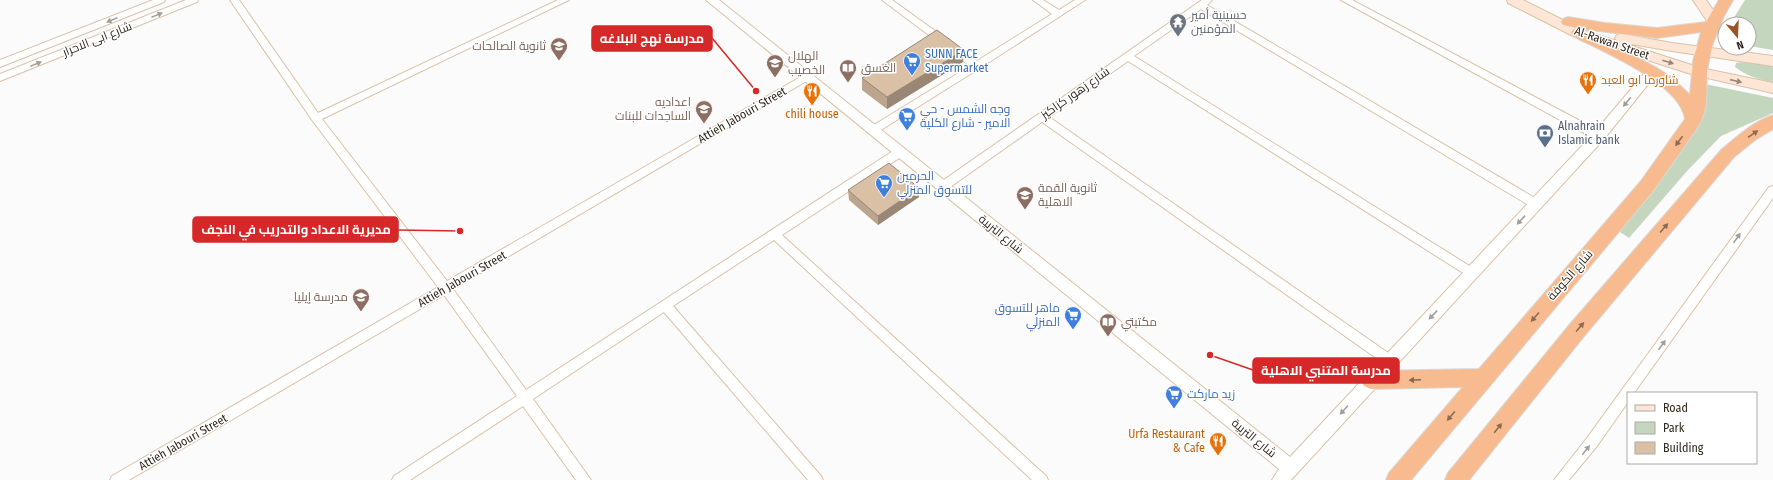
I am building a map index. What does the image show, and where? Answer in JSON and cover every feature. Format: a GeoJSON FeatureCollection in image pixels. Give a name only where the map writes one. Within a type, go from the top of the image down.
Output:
{"type":"FeatureCollection","features":[{"type":"Feature","properties":{"kind":"highway","name":"شارع الكوفة"},"geometry":{"type":"LineString","coordinates":[[1397,480],[1482,378],[1647,186],[1694,119],[1699,103],[1699,72],[1703,51],[1713,23],[1726,0]]}},
{"type":"Feature","properties":{"kind":"highway"},"geometry":{"type":"LineString","coordinates":[[1573,27],[1605,28],[1657,33],[1713,23]]}},
{"type":"Feature","properties":{"kind":"highway"},"geometry":{"type":"LineString","coordinates":[[1573,27],[1652,72],[1676,90],[1687,103],[1694,119]]}},
{"type":"Feature","properties":{"kind":"highway"},"geometry":{"type":"LineString","coordinates":[[1456,480],[1578,329],[1728,153],[1749,136],[1773,121]]}},
{"type":"Feature","properties":{"kind":"highway"},"geometry":{"type":"LineString","coordinates":[[1371,380],[1482,378]]}},
{"type":"Feature","properties":{"kind":"main road","name":"Al-Rawan Street"},"geometry":{"type":"LineString","coordinates":[[1513,0],[1573,27],[1699,72],[1773,88]]}},
{"type":"Feature","properties":{"kind":"main road"},"geometry":{"type":"LineString","coordinates":[[1699,0],[1713,23]]}},
{"type":"Feature","properties":{"kind":"main road","name":"Al-Rawan Street"},"geometry":{"type":"LineString","coordinates":[[1573,27],[1703,51],[1773,61]]}},
{"type":"Feature","properties":{"kind":"street","name":"شارع ابی الاحرار"},"geometry":{"type":"LineString","coordinates":[[0,64],[161,0]]}},
{"type":"Feature","properties":{"kind":"street","name":"شارع ابی الاحرار"},"geometry":{"type":"LineString","coordinates":[[0,78],[194,0]]}},
{"type":"Feature","properties":{"kind":"street"},"geometry":{"type":"LineString","coordinates":[[234,0],[316,118],[446,288],[584,480]]}},
{"type":"Feature","properties":{"kind":"street"},"geometry":{"type":"LineString","coordinates":[[316,118],[565,0]]}},
{"type":"Feature","properties":{"kind":"street","name":"شارع التربية"},"geometry":{"type":"LineString","coordinates":[[712,0],[1291,468]]}},
{"type":"Feature","properties":{"kind":"street"},"geometry":{"type":"LineString","coordinates":[[886,0],[977,66]]}},
{"type":"Feature","properties":{"kind":"street"},"geometry":{"type":"LineString","coordinates":[[1038,0],[1059,14]]}},
{"type":"Feature","properties":{"kind":"street"},"geometry":{"type":"LineString","coordinates":[[873,131],[1081,0]]}},
{"type":"Feature","properties":{"kind":"street"},"geometry":{"type":"LineString","coordinates":[[1345,0],[1599,136]]}},
{"type":"Feature","properties":{"kind":"street"},"geometry":{"type":"LineString","coordinates":[[1204,2],[1536,204]]}},
{"type":"Feature","properties":{"kind":"street","name":"شارع زهور كزاكيز"},"geometry":{"type":"LineString","coordinates":[[942,186],[1204,2]]}},
{"type":"Feature","properties":{"kind":"street"},"geometry":{"type":"LineString","coordinates":[[1127,56],[1472,273]]}},
{"type":"Feature","properties":{"kind":"street"},"geometry":{"type":"LineString","coordinates":[[1280,480],[1371,380],[1599,136],[1652,72]]}},
{"type":"Feature","properties":{"kind":"street","name":"Attieh Jabouri Street"},"geometry":{"type":"LineString","coordinates":[[117,480],[807,77]]}},
{"type":"Feature","properties":{"kind":"street"},"geometry":{"type":"LineString","coordinates":[[1042,117],[1390,361]]}},
{"type":"Feature","properties":{"kind":"street"},"geometry":{"type":"LineString","coordinates":[[399,480],[900,152]]}},
{"type":"Feature","properties":{"kind":"street"},"geometry":{"type":"LineString","coordinates":[[1628,392],[1773,190]]}},
{"type":"Feature","properties":{"kind":"street"},"geometry":{"type":"LineString","coordinates":[[774,234],[1042,480]]}},
{"type":"Feature","properties":{"kind":"street"},"geometry":{"type":"LineString","coordinates":[[665,306],[816,480]]}},
{"type":"Feature","properties":{"kind":"street"},"geometry":{"type":"LineString","coordinates":[[1561,480],[1592,442],[1627,393]]}},
{"type":"Feature","properties":{"kind":"green space"},"geometry":{"type":"Polygon","coordinates":[[[1745,0],[1773,0],[1773,50],[1757,47],[1757,16],[1735,16],[1745,0]]]}},
{"type":"Feature","properties":{"kind":"green space"},"geometry":{"type":"Polygon","coordinates":[[[1744,62],[1773,66],[1773,83],[1748,75],[1735,67],[1736,63],[1744,62]]]}},
{"type":"Feature","properties":{"kind":"green space"},"geometry":{"type":"Polygon","coordinates":[[[1705,84],[1773,98],[1773,113],[1721,136],[1688,170],[1629,238],[1617,230],[1692,122],[1705,84]]]}},
{"type":"Feature","properties":{"kind":"building"},"geometry":{"type":"Polygon","coordinates":[[[937,30],[964,50],[887,97],[862,78],[937,30]]]}},
{"type":"Feature","properties":{"kind":"building","name":"الحرمين للتسوق المنزلي"},"geometry":{"type":"Polygon","coordinates":[[[889,163],[919,188],[878,216],[848,190],[889,163]]]}},
{"type":"Feature","properties":{"kind":"place","name":"حسينية أمير المؤمنين"},"geometry":{"type":"Point","coordinates":[1178,37]}},
{"type":"Feature","properties":{"kind":"place","name":"ثانوية الصالحات"},"geometry":{"type":"Point","coordinates":[559,61]}},
{"type":"Feature","properties":{"kind":"place","name":"SUNN FACE Supermarket"},"geometry":{"type":"Point","coordinates":[912,76]}},
{"type":"Feature","properties":{"kind":"place","name":"الهلال الخصيب"},"geometry":{"type":"Point","coordinates":[775,78]}},
{"type":"Feature","properties":{"kind":"place","name":"الغسق"},"geometry":{"type":"Point","coordinates":[848,83]}},
{"type":"Feature","properties":{"kind":"place","name":"مدرسة نهج البلاغه"},"geometry":{"type":"Point","coordinates":[756,91]}},
{"type":"Feature","properties":{"kind":"place","name":"شاورما ابو العبد"},"geometry":{"type":"Point","coordinates":[1588,95]}},
{"type":"Feature","properties":{"kind":"place","name":"chili house"},"geometry":{"type":"Point","coordinates":[812,106]}},
{"type":"Feature","properties":{"kind":"place","name":"اعداديه الساجدات للبنات"},"geometry":{"type":"Point","coordinates":[704,124]}},
{"type":"Feature","properties":{"kind":"place","name":"وجه الشمس - حي الامير - شارع الكلية"},"geometry":{"type":"Point","coordinates":[907,131]}},
{"type":"Feature","properties":{"kind":"place","name":"Alnahrain Islamic bank"},"geometry":{"type":"Point","coordinates":[1545,148]}},
{"type":"Feature","properties":{"kind":"place","name":"الحرمين للتسوق المنزلي"},"geometry":{"type":"Point","coordinates":[884,198]}},
{"type":"Feature","properties":{"kind":"place","name":"ثانوية القمة الاهلية"},"geometry":{"type":"Point","coordinates":[1025,210]}},
{"type":"Feature","properties":{"kind":"place","name":"مديرية الاعداد والتدريب في النجف"},"geometry":{"type":"Point","coordinates":[460,231]}},
{"type":"Feature","properties":{"kind":"place","name":"مدرسة إيليا"},"geometry":{"type":"Point","coordinates":[361,312]}},
{"type":"Feature","properties":{"kind":"place","name":"ماهر للتسوق المنزلي"},"geometry":{"type":"Point","coordinates":[1073,330]}},
{"type":"Feature","properties":{"kind":"place","name":"مكتبتي"},"geometry":{"type":"Point","coordinates":[1108,337]}},
{"type":"Feature","properties":{"kind":"place","name":"مدرسة المتنبي الاهلية"},"geometry":{"type":"Point","coordinates":[1210,355]}},
{"type":"Feature","properties":{"kind":"place","name":"زيد ماركت"},"geometry":{"type":"Point","coordinates":[1174,409]}},
{"type":"Feature","properties":{"kind":"place","name":"Urfa Restaurant & Cafe"},"geometry":{"type":"Point","coordinates":[1218,456]}}]}
